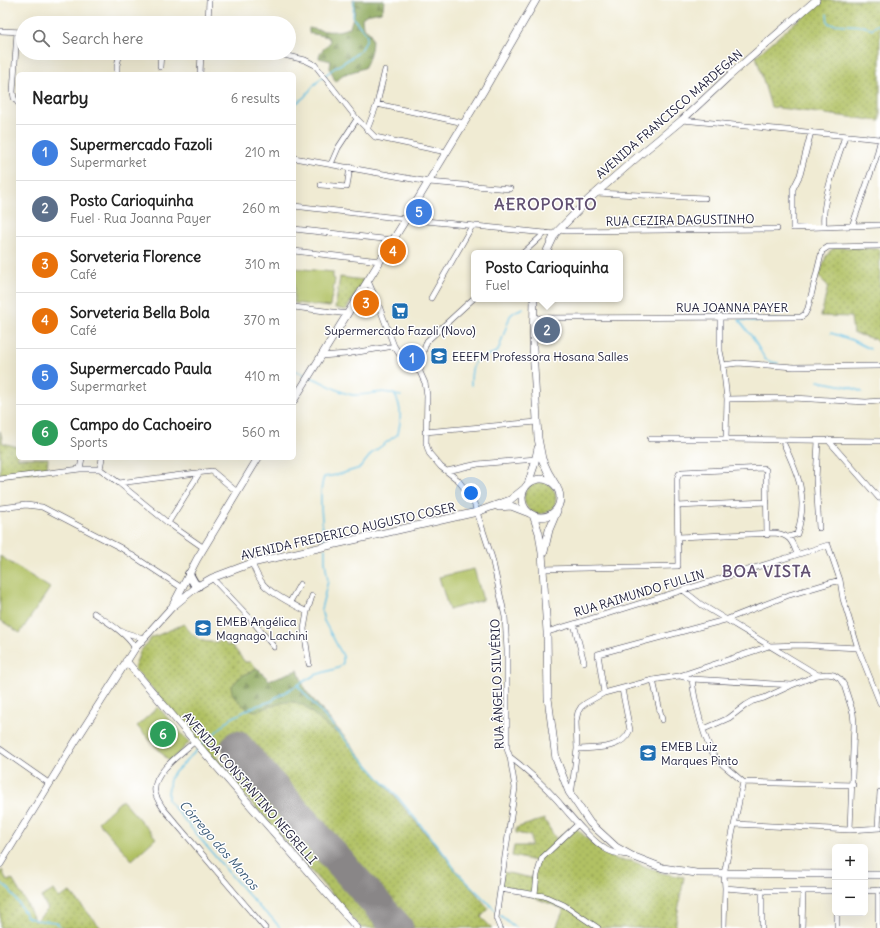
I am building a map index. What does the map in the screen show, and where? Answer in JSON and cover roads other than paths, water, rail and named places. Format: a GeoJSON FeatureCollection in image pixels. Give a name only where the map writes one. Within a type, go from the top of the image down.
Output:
{"type":"FeatureCollection","features":[{"type":"Feature","properties":{"kind":"main road"},"geometry":{"type":"LineString","coordinates":[[296,397],[429,182],[536,0]]}},
{"type":"Feature","properties":{"kind":"main road","name":"AVENIDA FRANCISCO MARDEGAN"},"geometry":{"type":"LineString","coordinates":[[548,250],[558,232],[596,193],[682,120],[728,77],[816,0]]}},
{"type":"Feature","properties":{"kind":"main road"},"geometry":{"type":"LineString","coordinates":[[534,302],[532,318],[538,438],[542,459],[560,493],[559,504],[549,530],[543,566]]}},
{"type":"Feature","properties":{"kind":"main road"},"geometry":{"type":"LineString","coordinates":[[538,438],[536,459],[531,477],[522,495],[523,502],[525,508],[532,514],[540,517],[547,516],[556,510],[559,504]]}},
{"type":"Feature","properties":{"kind":"main road"},"geometry":{"type":"LineString","coordinates":[[171,608],[204,548],[257,460]]}},
{"type":"Feature","properties":{"kind":"main road"},"geometry":{"type":"LineString","coordinates":[[526,486],[533,480],[544,479],[551,482],[556,487]]}},
{"type":"Feature","properties":{"kind":"main road","name":"AVENIDA FREDERICO AUGUSTO COSER"},"geometry":{"type":"LineString","coordinates":[[0,864],[135,648],[171,608],[198,586],[212,578],[252,563],[478,512],[510,500],[526,486]]}},
{"type":"Feature","properties":{"kind":"main road","name":"AVENIDA FREDERICO AUGUSTO COSER"},"geometry":{"type":"LineString","coordinates":[[490,508],[511,506],[532,514]]}},
{"type":"Feature","properties":{"kind":"main road"},"geometry":{"type":"LineString","coordinates":[[532,514],[539,532],[543,566],[547,632],[548,698],[556,759],[569,792],[590,823],[616,847],[632,856],[664,868],[696,873],[832,874]]}},
{"type":"Feature","properties":{"kind":"main road"},"geometry":{"type":"LineString","coordinates":[[189,574],[194,583],[198,586]]}},
{"type":"Feature","properties":{"kind":"main road"},"geometry":{"type":"LineString","coordinates":[[182,588],[189,594]]}},
{"type":"Feature","properties":{"kind":"main road","name":"AVENIDA CONSTANTINO NEGRELLI"},"geometry":{"type":"LineString","coordinates":[[126,661],[197,745],[358,928]]}},
{"type":"Feature","properties":{"kind":"main road"},"geometry":{"type":"LineString","coordinates":[[868,875],[880,875]]}},
{"type":"Feature","properties":{"kind":"street"},"geometry":{"type":"LineString","coordinates":[[208,16],[209,0]]}},
{"type":"Feature","properties":{"kind":"street"},"geometry":{"type":"LineString","coordinates":[[0,30],[16,32]]}},
{"type":"Feature","properties":{"kind":"street"},"geometry":{"type":"LineString","coordinates":[[296,58],[315,65],[357,119],[375,137],[446,152]]}},
{"type":"Feature","properties":{"kind":"street"},"geometry":{"type":"LineString","coordinates":[[16,100],[13,92],[17,60]]}},
{"type":"Feature","properties":{"kind":"street"},"geometry":{"type":"LineString","coordinates":[[116,72],[118,60]]}},
{"type":"Feature","properties":{"kind":"street"},"geometry":{"type":"LineString","coordinates":[[160,60],[160,67]]}},
{"type":"Feature","properties":{"kind":"street"},"geometry":{"type":"LineString","coordinates":[[200,72],[201,60]]}},
{"type":"Feature","properties":{"kind":"street"},"geometry":{"type":"LineString","coordinates":[[367,130],[377,104],[385,70]]}},
{"type":"Feature","properties":{"kind":"street"},"geometry":{"type":"LineString","coordinates":[[377,104],[464,123]]}},
{"type":"Feature","properties":{"kind":"street"},"geometry":{"type":"LineString","coordinates":[[332,164],[338,148],[357,119]]}},
{"type":"Feature","properties":{"kind":"street"},"geometry":{"type":"LineString","coordinates":[[682,120],[880,140],[876,158],[852,226]]}},
{"type":"Feature","properties":{"kind":"street"},"geometry":{"type":"LineString","coordinates":[[811,132],[800,175],[793,189],[793,228],[880,225]]}},
{"type":"Feature","properties":{"kind":"street"},"geometry":{"type":"LineString","coordinates":[[824,226],[824,203],[844,136]]}},
{"type":"Feature","properties":{"kind":"street"},"geometry":{"type":"LineString","coordinates":[[296,158],[429,182],[510,189]]}},
{"type":"Feature","properties":{"kind":"street"},"geometry":{"type":"LineString","coordinates":[[321,185],[346,187],[350,167]]}},
{"type":"Feature","properties":{"kind":"street"},"geometry":{"type":"LineString","coordinates":[[596,193],[705,198]]}},
{"type":"Feature","properties":{"kind":"street","name":"RUA CEZIRA DAGUSTINHO"},"geometry":{"type":"LineString","coordinates":[[296,206],[545,233],[566,231],[777,229]]}},
{"type":"Feature","properties":{"kind":"street"},"geometry":{"type":"LineString","coordinates":[[431,298],[472,226]]}},
{"type":"Feature","properties":{"kind":"street"},"geometry":{"type":"LineString","coordinates":[[296,229],[392,240]]}},
{"type":"Feature","properties":{"kind":"street"},"geometry":{"type":"LineString","coordinates":[[526,250],[545,233]]}},
{"type":"Feature","properties":{"kind":"street","name":"RUA JOANNA PAYER"},"geometry":{"type":"LineString","coordinates":[[532,318],[720,316],[800,317],[805,314],[808,308],[822,251],[828,247],[880,246]]}},
{"type":"Feature","properties":{"kind":"street"},"geometry":{"type":"LineString","coordinates":[[296,251],[380,261]]}},
{"type":"Feature","properties":{"kind":"street"},"geometry":{"type":"LineString","coordinates":[[368,281],[384,317],[394,346],[408,364],[420,372],[422,355],[427,341],[471,301]]}},
{"type":"Feature","properties":{"kind":"street"},"geometry":{"type":"LineString","coordinates":[[296,307],[348,314]]}},
{"type":"Feature","properties":{"kind":"street"},"geometry":{"type":"LineString","coordinates":[[720,316],[720,351],[727,399],[726,439]]}},
{"type":"Feature","properties":{"kind":"street"},"geometry":{"type":"LineString","coordinates":[[321,356],[346,354],[394,346]]}},
{"type":"Feature","properties":{"kind":"street"},"geometry":{"type":"LineString","coordinates":[[723,365],[738,363],[794,367],[880,366]]}},
{"type":"Feature","properties":{"kind":"street","name":"RUA ÂNGELO SILVÉRIO"},"geometry":{"type":"LineString","coordinates":[[420,372],[425,383],[427,395],[425,432],[429,453],[441,467],[458,480],[468,493],[478,512],[492,558],[505,617],[507,650],[507,749],[510,757],[515,788],[496,918],[500,928]]}},
{"type":"Feature","properties":{"kind":"street"},"geometry":{"type":"LineString","coordinates":[[727,399],[793,398],[866,402],[880,401]]}},
{"type":"Feature","properties":{"kind":"street"},"geometry":{"type":"LineString","coordinates":[[425,432],[537,422]]}},
{"type":"Feature","properties":{"kind":"street"},"geometry":{"type":"LineString","coordinates":[[650,439],[880,441]]}},
{"type":"Feature","properties":{"kind":"street"},"geometry":{"type":"LineString","coordinates":[[782,440],[799,478],[802,493],[800,527],[797,534],[788,538]]}},
{"type":"Feature","properties":{"kind":"street"},"geometry":{"type":"LineString","coordinates":[[828,440],[879,498]]}},
{"type":"Feature","properties":{"kind":"street"},"geometry":{"type":"LineString","coordinates":[[818,441],[816,478],[819,528]]}},
{"type":"Feature","properties":{"kind":"street"},"geometry":{"type":"LineString","coordinates":[[447,471],[478,464],[536,459]]}},
{"type":"Feature","properties":{"kind":"street"},"geometry":{"type":"LineString","coordinates":[[80,469],[82,460]]}},
{"type":"Feature","properties":{"kind":"street"},"geometry":{"type":"LineString","coordinates":[[100,469],[102,460]]}},
{"type":"Feature","properties":{"kind":"street"},"geometry":{"type":"LineString","coordinates":[[543,566],[678,566],[677,479],[679,474],[682,472],[763,468],[766,470],[767,535]]}},
{"type":"Feature","properties":{"kind":"street"},"geometry":{"type":"LineString","coordinates":[[0,479],[80,469],[100,469],[168,523],[204,548]]}},
{"type":"Feature","properties":{"kind":"street"},"geometry":{"type":"LineString","coordinates":[[119,483],[212,471],[237,492]]}},
{"type":"Feature","properties":{"kind":"street"},"geometry":{"type":"LineString","coordinates":[[168,523],[200,472]]}},
{"type":"Feature","properties":{"kind":"street"},"geometry":{"type":"LineString","coordinates":[[677,506],[767,502]]}},
{"type":"Feature","properties":{"kind":"street"},"geometry":{"type":"LineString","coordinates":[[0,508],[26,505],[42,507],[121,548],[182,588]]}},
{"type":"Feature","properties":{"kind":"street"},"geometry":{"type":"LineString","coordinates":[[678,537],[783,534],[792,541],[797,554]]}},
{"type":"Feature","properties":{"kind":"street","name":"RUA RAIMUNDO FULLIN"},"geometry":{"type":"LineString","coordinates":[[547,632],[828,545],[840,580]]}},
{"type":"Feature","properties":{"kind":"street"},"geometry":{"type":"LineString","coordinates":[[252,563],[256,574],[265,586],[307,612]]}},
{"type":"Feature","properties":{"kind":"street"},"geometry":{"type":"LineString","coordinates":[[212,578],[249,617],[274,647]]}},
{"type":"Feature","properties":{"kind":"street"},"geometry":{"type":"LineString","coordinates":[[604,693],[598,654],[725,620],[789,595],[840,580],[843,599],[858,648],[880,703]]}},
{"type":"Feature","properties":{"kind":"street"},"geometry":{"type":"LineString","coordinates":[[290,602],[300,584]]}},
{"type":"Feature","properties":{"kind":"street"},"geometry":{"type":"LineString","coordinates":[[684,590],[702,606],[818,676]]}},
{"type":"Feature","properties":{"kind":"street"},"geometry":{"type":"LineString","coordinates":[[309,664],[304,629],[312,596]]}},
{"type":"Feature","properties":{"kind":"street"},"geometry":{"type":"LineString","coordinates":[[94,613],[119,631],[132,643],[135,648]]}},
{"type":"Feature","properties":{"kind":"street"},"geometry":{"type":"LineString","coordinates":[[574,624],[584,662]]}},
{"type":"Feature","properties":{"kind":"street"},"geometry":{"type":"LineString","coordinates":[[119,631],[143,638]]}},
{"type":"Feature","properties":{"kind":"street"},"geometry":{"type":"LineString","coordinates":[[569,792],[572,788],[577,749],[576,721],[578,712],[586,702],[604,693],[653,680],[679,676],[769,646],[858,648]]}},
{"type":"Feature","properties":{"kind":"street"},"geometry":{"type":"LineString","coordinates":[[704,729],[729,718],[746,704],[764,698],[792,685],[827,674],[834,675],[840,679],[846,690],[854,723],[853,785],[850,830]]}},
{"type":"Feature","properties":{"kind":"street"},"geometry":{"type":"LineString","coordinates":[[679,676],[692,679],[792,685]]}},
{"type":"Feature","properties":{"kind":"street"},"geometry":{"type":"LineString","coordinates":[[692,679],[694,698],[708,743],[716,758],[743,782],[853,785]]}},
{"type":"Feature","properties":{"kind":"street"},"geometry":{"type":"LineString","coordinates":[[653,680],[662,720]]}},
{"type":"Feature","properties":{"kind":"street"},"geometry":{"type":"LineString","coordinates":[[577,749],[613,746],[624,740],[627,736],[630,730],[622,689]]}},
{"type":"Feature","properties":{"kind":"street"},"geometry":{"type":"LineString","coordinates":[[197,745],[162,771],[156,780],[155,792],[157,799],[265,928]]}},
{"type":"Feature","properties":{"kind":"street"},"geometry":{"type":"LineString","coordinates":[[0,749],[50,784]]}},
{"type":"Feature","properties":{"kind":"street"},"geometry":{"type":"LineString","coordinates":[[510,757],[526,768],[578,824],[601,846],[616,854],[632,856]]}},
{"type":"Feature","properties":{"kind":"street"},"geometry":{"type":"LineString","coordinates":[[724,928],[726,888],[724,874],[743,782]]}},
{"type":"Feature","properties":{"kind":"street"},"geometry":{"type":"LineString","coordinates":[[735,824],[850,830],[879,828],[880,792]]}},
{"type":"Feature","properties":{"kind":"street"},"geometry":{"type":"LineString","coordinates":[[535,894],[537,875],[542,858],[578,824]]}},
{"type":"Feature","properties":{"kind":"street"},"geometry":{"type":"LineString","coordinates":[[500,888],[544,896],[564,905],[598,928]]}},
{"type":"Feature","properties":{"kind":"street"},"geometry":{"type":"LineString","coordinates":[[726,888],[762,891],[832,891]]}},
{"type":"Feature","properties":{"kind":"street"},"geometry":{"type":"LineString","coordinates":[[868,891],[879,890],[878,928]]}},
{"type":"Feature","properties":{"kind":"street"},"geometry":{"type":"LineString","coordinates":[[762,891],[762,928]]}},
{"type":"Feature","properties":{"kind":"street"},"geometry":{"type":"LineString","coordinates":[[802,928],[803,891]]}},
{"type":"Feature","properties":{"kind":"street"},"geometry":{"type":"LineString","coordinates":[[837,916],[837,928]]}},
{"type":"Feature","properties":{"kind":"waterway","name":"Córrego dos Monos"},"geometry":{"type":"LineString","coordinates":[[296,103],[305,96],[319,80],[363,47],[367,35],[353,18],[354,0]]}},
{"type":"Feature","properties":{"kind":"waterway"},"geometry":{"type":"LineString","coordinates":[[827,14],[828,23],[831,24],[863,26],[872,29],[877,25],[880,25]]}},
{"type":"Feature","properties":{"kind":"waterway"},"geometry":{"type":"LineString","coordinates":[[471,385],[472,372],[478,359],[498,351],[510,316],[514,312],[523,308]]}},
{"type":"Feature","properties":{"kind":"waterway"},"geometry":{"type":"LineString","coordinates":[[739,320],[767,322],[777,319]]}},
{"type":"Feature","properties":{"kind":"waterway"},"geometry":{"type":"LineString","coordinates":[[739,320],[753,338],[765,359],[778,363]]}},
{"type":"Feature","properties":{"kind":"waterway"},"geometry":{"type":"LineString","coordinates":[[831,333],[852,340],[870,349]]}},
{"type":"Feature","properties":{"kind":"waterway","name":"Córrego dos Monos"},"geometry":{"type":"LineString","coordinates":[[296,371],[307,376]]}},
{"type":"Feature","properties":{"kind":"waterway","name":"Córrego dos Monos"},"geometry":{"type":"LineString","coordinates":[[310,377],[347,394],[358,395],[379,392],[394,394],[400,408],[400,424],[398,434],[372,453],[360,468],[337,475],[324,477],[322,483],[321,500],[325,543]]}},
{"type":"Feature","properties":{"kind":"waterway"},"geometry":{"type":"LineString","coordinates":[[818,381],[850,387],[862,392]]}},
{"type":"Feature","properties":{"kind":"waterway","name":"Córrego dos Monos"},"geometry":{"type":"LineString","coordinates":[[395,395],[401,396]]}},
{"type":"Feature","properties":{"kind":"waterway","name":"Córrego dos Monos"},"geometry":{"type":"LineString","coordinates":[[202,745],[230,719],[253,707],[272,701],[315,675],[338,668],[343,663],[343,656],[324,621],[321,609],[328,581],[325,549]]}},
{"type":"Feature","properties":{"kind":"waterway"},"geometry":{"type":"LineString","coordinates":[[297,685],[395,794],[446,856],[456,871],[496,911]]}},
{"type":"Feature","properties":{"kind":"waterway","name":"Córrego dos Monos"},"geometry":{"type":"LineString","coordinates":[[198,749],[170,778],[168,800],[229,873],[280,928]]}},
{"type":"Feature","properties":{"kind":"waterway"},"geometry":{"type":"LineString","coordinates":[[0,882],[10,890],[27,917],[35,920],[56,922],[61,928]]}},
{"type":"Feature","properties":{"kind":"waterway"},"geometry":{"type":"LineString","coordinates":[[500,915],[516,928]]}},
{"type":"Feature","properties":{"kind":"place","name":"Supermercado Paula"},"geometry":{"type":"Point","coordinates":[419,212]}},
{"type":"Feature","properties":{"kind":"place","name":"Sorveteria Bella Bola"},"geometry":{"type":"Point","coordinates":[393,251]}},
{"type":"Feature","properties":{"kind":"place","name":"Sorveteria Florence"},"geometry":{"type":"Point","coordinates":[366,303]}},
{"type":"Feature","properties":{"kind":"place","name":"Supermercado Fazoli (Novo)"},"geometry":{"type":"Point","coordinates":[400,311]}},
{"type":"Feature","properties":{"kind":"place","name":"Posto Carioquinha"},"geometry":{"type":"Point","coordinates":[547,330]}},
{"type":"Feature","properties":{"kind":"place","name":"EEEFM Professora Hosana Salles"},"geometry":{"type":"Point","coordinates":[439,356]}},
{"type":"Feature","properties":{"kind":"place","name":"Supermercado Fazoli"},"geometry":{"type":"Point","coordinates":[412,358]}},
{"type":"Feature","properties":{"kind":"place","name":"EMEB Angélica Magnago Lachini"},"geometry":{"type":"Point","coordinates":[203,628]}},
{"type":"Feature","properties":{"kind":"place","name":"Campo do Cachoeiro"},"geometry":{"type":"Point","coordinates":[163,734]}},
{"type":"Feature","properties":{"kind":"place","name":"EMEB Luiz Marques Pinto"},"geometry":{"type":"Point","coordinates":[648,753]}},
{"type":"Feature","properties":{"kind":"district","name":"AEROPORTO"},"geometry":{"type":"Point","coordinates":[546,204]}},
{"type":"Feature","properties":{"kind":"district","name":"BOA VISTA"},"geometry":{"type":"Point","coordinates":[767,571]}}]}
